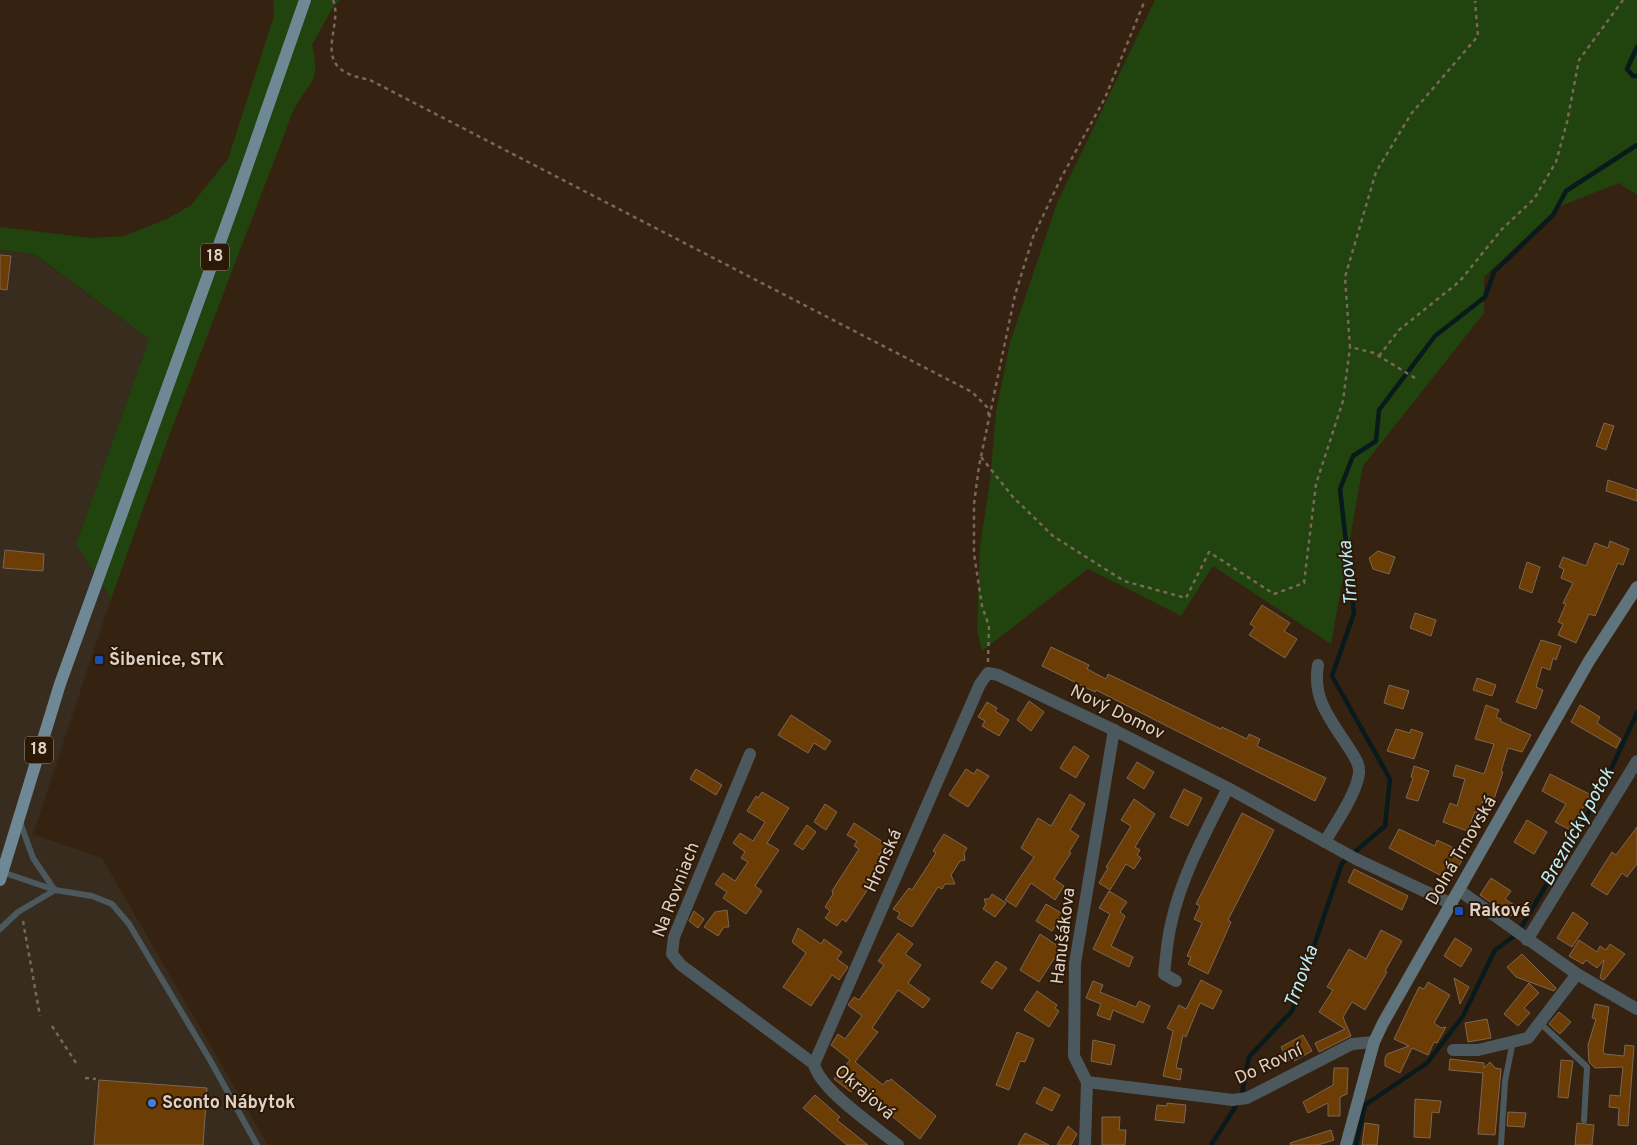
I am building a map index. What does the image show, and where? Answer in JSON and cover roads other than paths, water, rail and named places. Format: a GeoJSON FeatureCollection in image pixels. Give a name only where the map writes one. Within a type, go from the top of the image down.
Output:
{"type":"FeatureCollection","features":[{"type":"Feature","properties":{"kind":"main road","name":"18"},"geometry":{"type":"LineString","coordinates":[[1,876],[60,684],[232,208],[304,0]]}},
{"type":"Feature","properties":{"kind":"street","name":"Dolná Trnovská"},"geometry":{"type":"LineString","coordinates":[[1346,1145],[1374,1042],[1589,661],[1637,587]]}},
{"type":"Feature","properties":{"kind":"street"},"geometry":{"type":"LineString","coordinates":[[1318,664],[1315,682],[1318,695],[1354,756],[1359,774],[1352,793],[1324,842]]}},
{"type":"Feature","properties":{"kind":"street","name":"Nový Domov"},"geometry":{"type":"LineString","coordinates":[[988,673],[998,675],[1114,730],[1228,788],[1350,856],[1452,904]]}},
{"type":"Feature","properties":{"kind":"street","name":"Hronská"},"geometry":{"type":"LineString","coordinates":[[814,1064],[980,684],[988,673]]}},
{"type":"Feature","properties":{"kind":"street","name":"Hanušákova"},"geometry":{"type":"LineString","coordinates":[[1085,1145],[1087,1082],[1074,1056],[1075,963],[1114,730]]}},
{"type":"Feature","properties":{"kind":"street","name":"Na Rovniach"},"geometry":{"type":"LineString","coordinates":[[750,754],[674,937],[672,954],[682,965],[814,1064]]}},
{"type":"Feature","properties":{"kind":"street"},"geometry":{"type":"LineString","coordinates":[[1520,935],[1637,761]]}},
{"type":"Feature","properties":{"kind":"street"},"geometry":{"type":"LineString","coordinates":[[1176,981],[1164,974],[1170,925],[1207,830],[1228,788]]}},
{"type":"Feature","properties":{"kind":"street"},"geometry":{"type":"LineString","coordinates":[[1460,891],[1578,974],[1637,1009]]}},
{"type":"Feature","properties":{"kind":"street"},"geometry":{"type":"LineString","coordinates":[[1453,1050],[1478,1050],[1528,1038],[1578,974]]}},
{"type":"Feature","properties":{"kind":"street","name":"Do Rovní"},"geometry":{"type":"LineString","coordinates":[[1087,1082],[1232,1100],[1247,1098],[1352,1044],[1374,1042]]}},
{"type":"Feature","properties":{"kind":"street","name":"Okrajová"},"geometry":{"type":"LineString","coordinates":[[814,1064],[816,1074],[826,1087],[898,1145]]}},
{"type":"Feature","properties":{"kind":"lane"},"geometry":{"type":"LineString","coordinates":[[19,815],[33,858],[54,890]]}},
{"type":"Feature","properties":{"kind":"lane"},"geometry":{"type":"LineString","coordinates":[[1,876],[54,890],[92,896],[112,904],[129,924],[210,1060],[257,1145]]}},
{"type":"Feature","properties":{"kind":"lane"},"geometry":{"type":"LineString","coordinates":[[0,930],[18,912],[54,890]]}},
{"type":"Feature","properties":{"kind":"lane"},"geometry":{"type":"LineString","coordinates":[[1540,1023],[1587,1067],[1584,1120]]}},
{"type":"Feature","properties":{"kind":"lane"},"geometry":{"type":"LineString","coordinates":[[1501,1145],[1505,1082],[1513,1041]]}},
{"type":"Feature","properties":{"kind":"waterway","name":"Trnovka"},"geometry":{"type":"LineString","coordinates":[[1637,47],[1627,69],[1633,76],[1637,76]]}},
{"type":"Feature","properties":{"kind":"waterway","name":"Trnovka"},"geometry":{"type":"LineString","coordinates":[[1211,1145],[1241,1098],[1249,1057],[1292,1011],[1342,863],[1385,826],[1390,779],[1332,676],[1354,613],[1340,489],[1353,456],[1376,441],[1379,410],[1435,336],[1485,297],[1494,272],[1553,215],[1566,191],[1637,145]]}},
{"type":"Feature","properties":{"kind":"waterway","name":"Breznícky potok"},"geometry":{"type":"LineString","coordinates":[[1356,1145],[1365,1105],[1427,1063],[1463,1016],[1495,950],[1518,933],[1599,795],[1637,713]]}},
{"type":"Feature","properties":{"kind":"place","name":"Šibenice, STK"},"geometry":{"type":"Point","coordinates":[99,660]}},
{"type":"Feature","properties":{"kind":"place","name":"Rakové"},"geometry":{"type":"Point","coordinates":[1459,911]}},
{"type":"Feature","properties":{"kind":"place","name":"Sconto Nábytok"},"geometry":{"type":"Point","coordinates":[152,1103]}}]}
